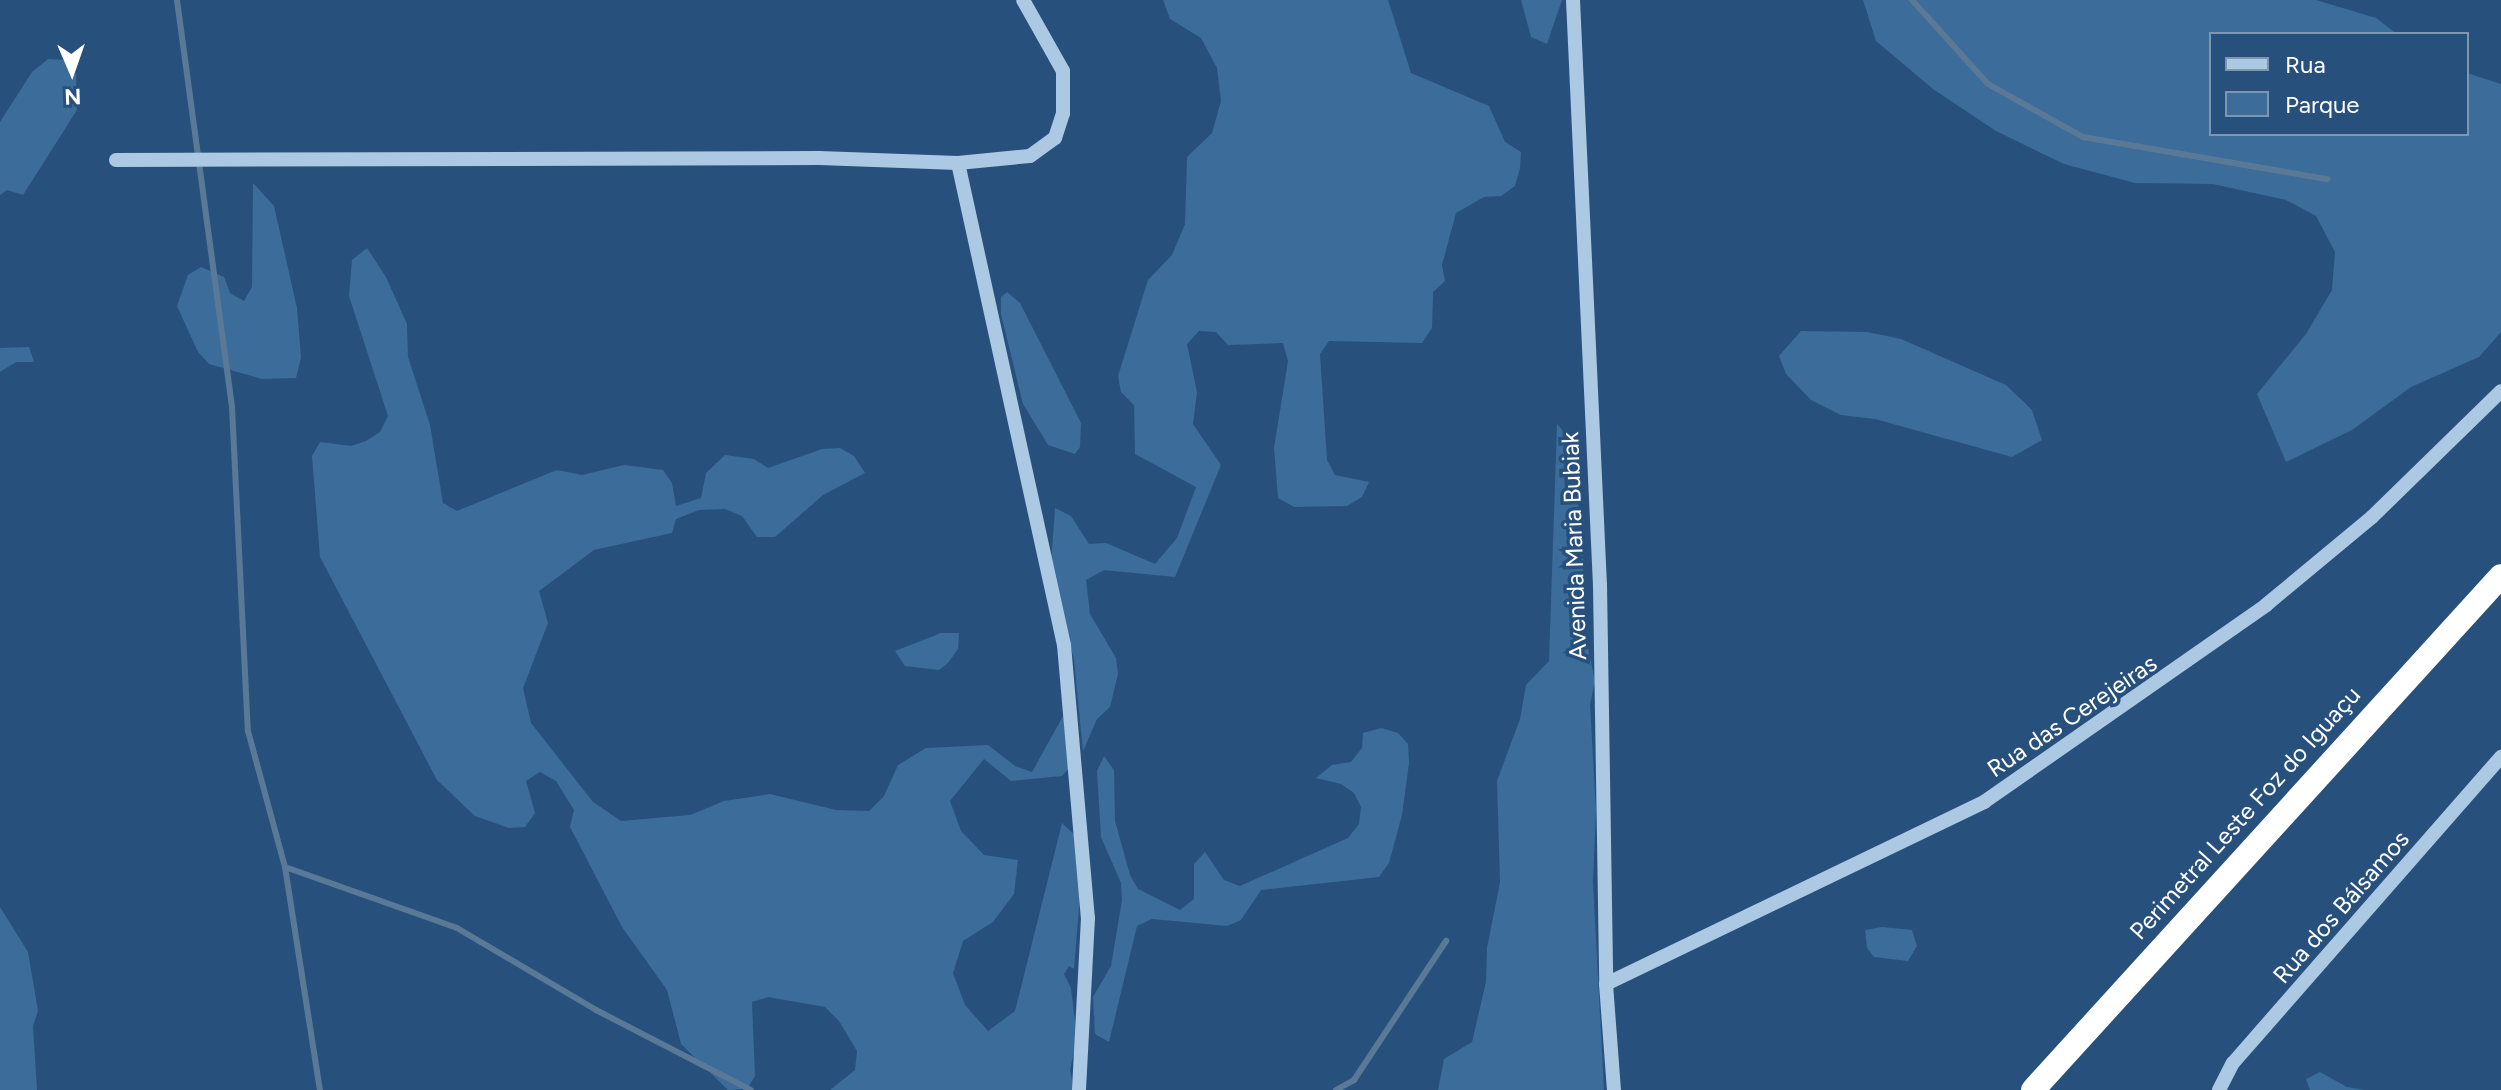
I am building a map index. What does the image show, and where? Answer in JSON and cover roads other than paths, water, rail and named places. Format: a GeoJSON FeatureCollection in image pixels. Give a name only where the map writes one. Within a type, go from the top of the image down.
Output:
{"type":"FeatureCollection","features":[{"type":"Feature","properties":{"kind":"highway","name":"Perimetral Leste Foz do Iguaçu"},"geometry":{"type":"LineString","coordinates":[[2033,1090],[2501,576]]}},
{"type":"Feature","properties":{"kind":"street"},"geometry":{"type":"LineString","coordinates":[[116,160],[819,158],[958,163],[1030,156],[1055,138],[1063,113],[1063,71],[1023,0]]}},
{"type":"Feature","properties":{"kind":"street","name":"Avenida Maria Bubiak"},"geometry":{"type":"LineString","coordinates":[[1573,0],[1600,585],[1606,984],[1614,1090]]}},
{"type":"Feature","properties":{"kind":"street"},"geometry":{"type":"LineString","coordinates":[[958,163],[1064,645],[1088,918],[1079,1090]]}},
{"type":"Feature","properties":{"kind":"street","name":"Rua das Cerejeiras"},"geometry":{"type":"LineString","coordinates":[[1606,984],[1984,802],[2266,605],[2382,507],[2501,391]]}},
{"type":"Feature","properties":{"kind":"street","name":"Rua dos Bálsamos"},"geometry":{"type":"LineString","coordinates":[[2219,1090],[2233,1063],[2501,757]]}},
{"type":"Feature","properties":{"kind":"waterway"},"geometry":{"type":"LineString","coordinates":[[177,0],[232,407],[248,731],[285,867],[320,1090]]}},
{"type":"Feature","properties":{"kind":"waterway"},"geometry":{"type":"LineString","coordinates":[[1912,0],[1988,84],[2083,137],[2327,179]]}},
{"type":"Feature","properties":{"kind":"waterway"},"geometry":{"type":"LineString","coordinates":[[285,867],[457,928],[596,1010],[751,1090]]}},
{"type":"Feature","properties":{"kind":"waterway"},"geometry":{"type":"LineString","coordinates":[[1336,1090],[1354,1080],[1446,941]]}}]}
